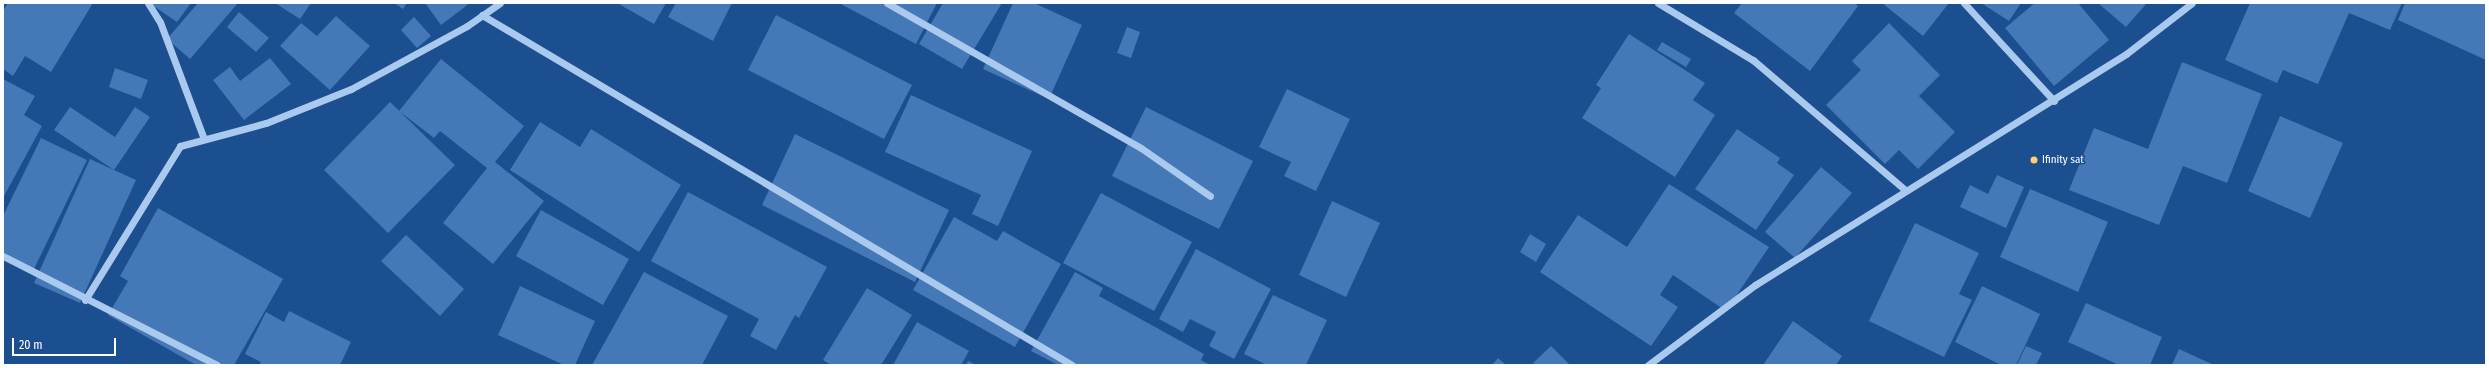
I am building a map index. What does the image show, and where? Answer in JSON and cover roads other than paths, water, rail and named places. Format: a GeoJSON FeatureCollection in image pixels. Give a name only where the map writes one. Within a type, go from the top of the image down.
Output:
{"type":"FeatureCollection","features":[{"type":"Feature","properties":{"kind":"street"},"geometry":{"type":"LineString","coordinates":[[148,3],[160,22],[204,139]]}},
{"type":"Feature","properties":{"kind":"street"},"geometry":{"type":"LineString","coordinates":[[85,300],[180,146],[266,123],[351,89],[482,15],[500,3]]}},
{"type":"Feature","properties":{"kind":"street"},"geometry":{"type":"LineString","coordinates":[[887,3],[1141,148],[1210,196]]}},
{"type":"Feature","properties":{"kind":"street"},"geometry":{"type":"LineString","coordinates":[[1658,3],[1753,60],[1905,190]]}},
{"type":"Feature","properties":{"kind":"street"},"geometry":{"type":"LineString","coordinates":[[1964,3],[2054,101]]}},
{"type":"Feature","properties":{"kind":"street"},"geometry":{"type":"LineString","coordinates":[[1648,365],[1755,285],[1905,190],[2054,101],[2126,54],[2192,3]]}},
{"type":"Feature","properties":{"kind":"street"},"geometry":{"type":"LineString","coordinates":[[482,15],[1072,365]]}},
{"type":"Feature","properties":{"kind":"street"},"geometry":{"type":"LineString","coordinates":[[3,256],[85,300],[217,365]]}},
{"type":"Feature","properties":{"kind":"place","name":"Ifinity sat"},"geometry":{"type":"Point","coordinates":[2034,160]}}]}
